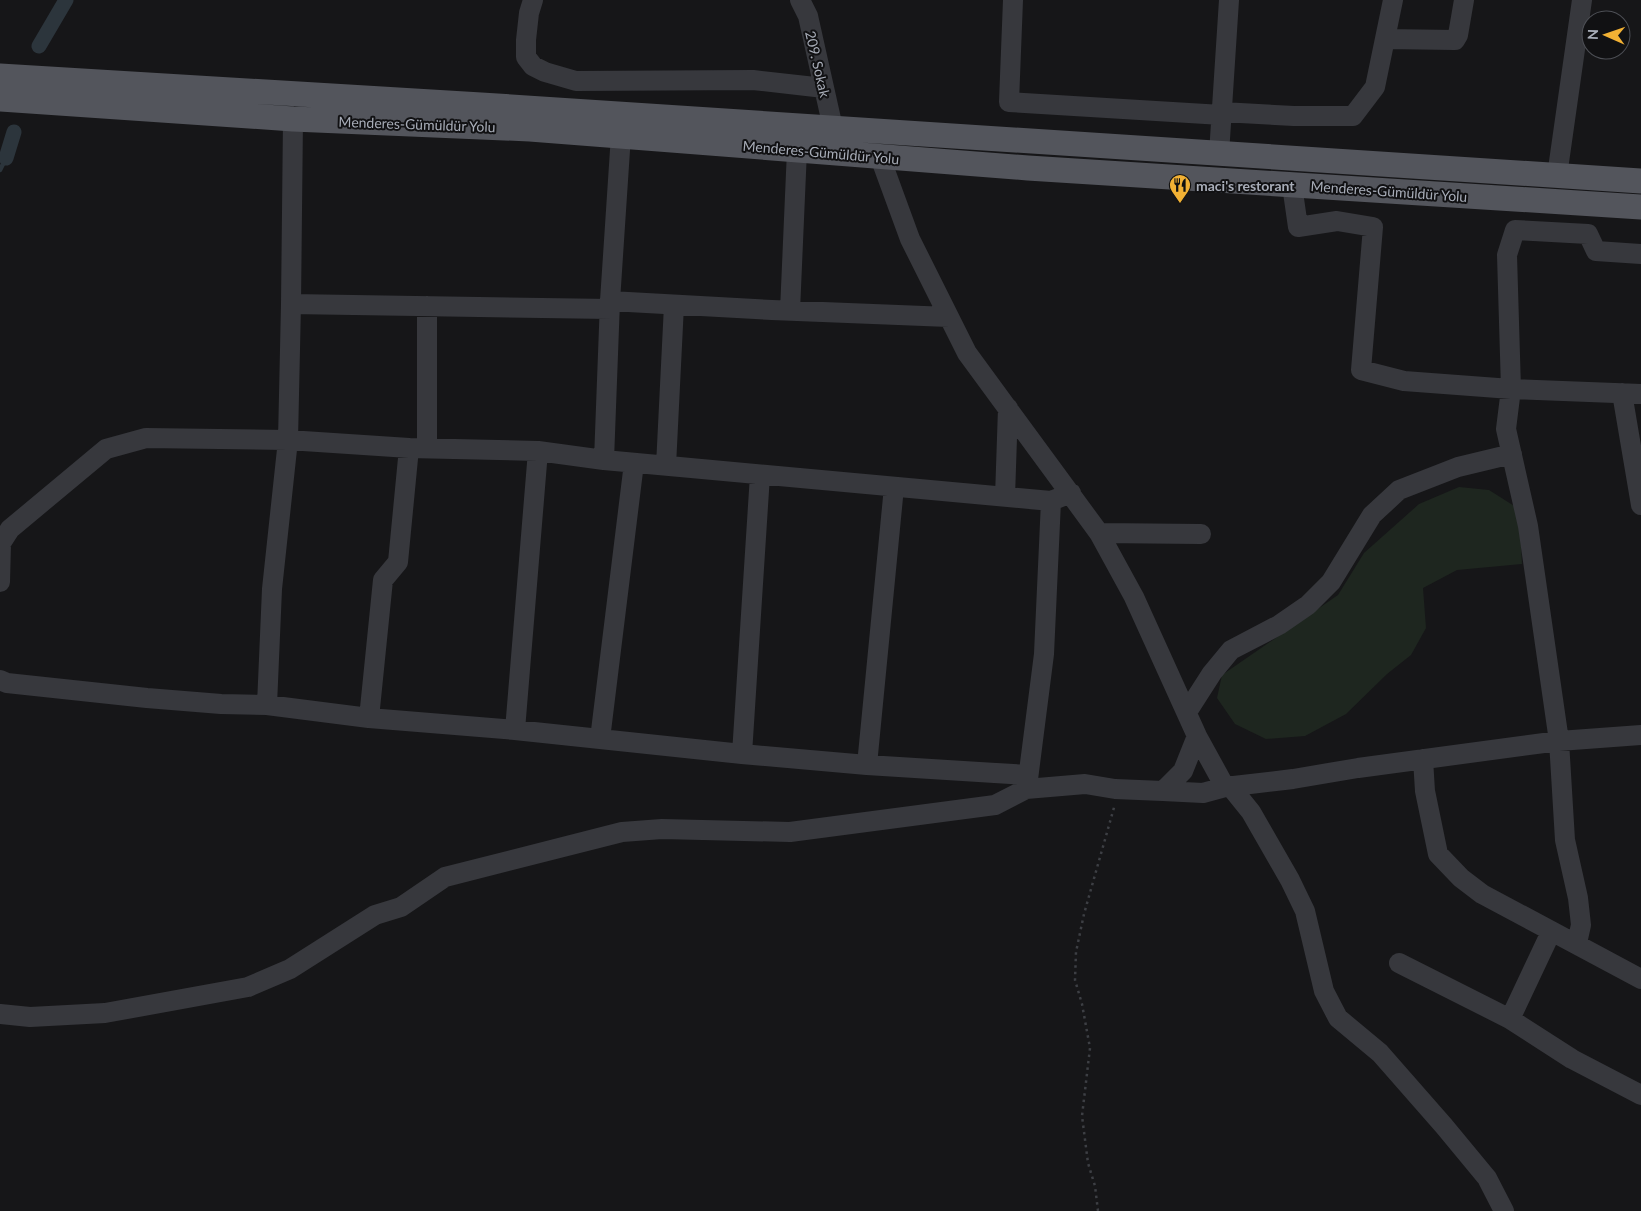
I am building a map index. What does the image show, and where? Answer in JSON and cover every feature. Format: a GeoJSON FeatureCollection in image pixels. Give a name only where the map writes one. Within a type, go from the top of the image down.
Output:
{"type":"FeatureCollection","features":[{"type":"Feature","properties":{"kind":"main road","name":"Menderes-Gümüldür Yolu"},"geometry":{"type":"LineString","coordinates":[[0,76],[1641,181]]}},
{"type":"Feature","properties":{"kind":"main road","name":"Menderes-Gümüldür Yolu"},"geometry":{"type":"LineString","coordinates":[[0,100],[293,119],[530,128],[880,157],[1641,207]]}},
{"type":"Feature","properties":{"kind":"street"},"geometry":{"type":"LineString","coordinates":[[533,0],[529,13],[526,57],[533,66],[545,72],[576,81],[753,80],[824,88]]}},
{"type":"Feature","properties":{"kind":"street","name":"209. Sokak"},"geometry":{"type":"LineString","coordinates":[[800,0],[808,16],[833,128]]}},
{"type":"Feature","properties":{"kind":"street"},"geometry":{"type":"LineString","coordinates":[[1013,0],[1009,102],[1294,116],[1353,116],[1375,88],[1393,0]]}},
{"type":"Feature","properties":{"kind":"street"},"geometry":{"type":"LineString","coordinates":[[1219,154],[1230,0]]}},
{"type":"Feature","properties":{"kind":"street"},"geometry":{"type":"LineString","coordinates":[[1385,39],[1455,40],[1458,35],[1464,0]]}},
{"type":"Feature","properties":{"kind":"street"},"geometry":{"type":"LineString","coordinates":[[1557,176],[1582,0]]}},
{"type":"Feature","properties":{"kind":"street"},"geometry":{"type":"LineString","coordinates":[[266,705],[272,589],[288,440],[293,119]]}},
{"type":"Feature","properties":{"kind":"street"},"geometry":{"type":"LineString","coordinates":[[604,460],[610,305],[622,135]]}},
{"type":"Feature","properties":{"kind":"street"},"geometry":{"type":"LineString","coordinates":[[790,311],[797,150]]}},
{"type":"Feature","properties":{"kind":"street"},"geometry":{"type":"LineString","coordinates":[[880,157],[910,239],[967,353],[1100,533],[1134,597],[1197,736],[1228,787],[1250,812],[1290,880],[1305,911],[1324,991],[1338,1018],[1380,1052],[1444,1126],[1487,1178],[1504,1211]]}},
{"type":"Feature","properties":{"kind":"street"},"geometry":{"type":"LineString","coordinates":[[1292,185],[1298,227],[1337,221],[1373,227],[1361,370],[1404,381],[1511,389],[1631,394],[1641,505]]}},
{"type":"Feature","properties":{"kind":"street"},"geometry":{"type":"LineString","coordinates":[[1577,943],[1581,925],[1578,898],[1565,840],[1559,741],[1528,526],[1506,429],[1511,389],[1507,255],[1515,230],[1588,234],[1596,251],[1641,254]]}},
{"type":"Feature","properties":{"kind":"street"},"geometry":{"type":"LineString","coordinates":[[291,304],[674,306],[948,317]]}},
{"type":"Feature","properties":{"kind":"street"},"geometry":{"type":"LineString","coordinates":[[369,718],[383,580],[398,562],[418,448],[427,306]]}},
{"type":"Feature","properties":{"kind":"street"},"geometry":{"type":"LineString","coordinates":[[666,466],[674,306]]}},
{"type":"Feature","properties":{"kind":"street"},"geometry":{"type":"LineString","coordinates":[[1005,497],[1008,408]]}},
{"type":"Feature","properties":{"kind":"street"},"geometry":{"type":"LineString","coordinates":[[0,582],[1,543],[10,529],[106,449],[146,438],[288,440],[418,448],[538,451],[634,463],[1051,501],[1071,493]]}},
{"type":"Feature","properties":{"kind":"street"},"geometry":{"type":"LineString","coordinates":[[515,730],[538,451]]}},
{"type":"Feature","properties":{"kind":"street"},"geometry":{"type":"LineString","coordinates":[[1187,712],[1212,674],[1231,650],[1279,625],[1308,605],[1331,582],[1372,514],[1399,490],[1458,466],[1512,454]]}},
{"type":"Feature","properties":{"kind":"street"},"geometry":{"type":"LineString","coordinates":[[600,739],[634,463]]}},
{"type":"Feature","properties":{"kind":"street"},"geometry":{"type":"LineString","coordinates":[[742,754],[760,475]]}},
{"type":"Feature","properties":{"kind":"street"},"geometry":{"type":"LineString","coordinates":[[867,765],[894,487]]}},
{"type":"Feature","properties":{"kind":"street"},"geometry":{"type":"LineString","coordinates":[[0,1014],[30,1017],[105,1013],[248,987],[290,969],[375,915],[401,907],[445,877],[622,832],[662,829],[790,832],[995,805],[1027,782],[1044,654],[1051,501]]}},
{"type":"Feature","properties":{"kind":"street"},"geometry":{"type":"LineString","coordinates":[[1100,533],[1201,534]]}},
{"type":"Feature","properties":{"kind":"street"},"geometry":{"type":"LineString","coordinates":[[0,680],[7,683],[147,698],[221,704],[266,705],[369,718],[515,730],[1027,782],[1085,784],[1116,790],[1203,793],[1228,787],[1423,759],[1559,741],[1641,735]]}},
{"type":"Feature","properties":{"kind":"street"},"geometry":{"type":"LineString","coordinates":[[1163,791],[1183,771],[1197,736]]}},
{"type":"Feature","properties":{"kind":"street"},"geometry":{"type":"LineString","coordinates":[[1423,759],[1425,791],[1438,854],[1461,878],[1482,894],[1550,932],[1577,943],[1641,979]]}},
{"type":"Feature","properties":{"kind":"street"},"geometry":{"type":"LineString","coordinates":[[1510,1019],[1550,932]]}},
{"type":"Feature","properties":{"kind":"street"},"geometry":{"type":"LineString","coordinates":[[1399,963],[1510,1019],[1572,1058],[1641,1095]]}},
{"type":"Feature","properties":{"kind":"path"},"geometry":{"type":"LineString","coordinates":[[1098,1211],[1095,1186],[1088,1163],[1082,1116],[1090,1048],[1082,1004],[1075,980],[1076,952],[1084,914],[1115,805],[1116,790]]}},
{"type":"Feature","properties":{"kind":"shaded area"},"geometry":{"type":"Polygon","coordinates":[[[1459,487],[1489,490],[1519,509],[1522,564],[1457,570],[1423,588],[1426,628],[1411,655],[1387,674],[1346,714],[1305,736],[1266,739],[1235,724],[1217,698],[1222,675],[1338,595],[1364,553],[1419,504],[1459,487]]]}},
{"type":"Feature","properties":{"kind":"waterway"},"geometry":{"type":"LineString","coordinates":[[39,46],[66,0]]}},
{"type":"Feature","properties":{"kind":"waterway"},"geometry":{"type":"LineString","coordinates":[[6,158],[14,132]]}},
{"type":"Feature","properties":{"kind":"waterway"},"geometry":{"type":"LineString","coordinates":[[0,170],[6,158]]}},
{"type":"Feature","properties":{"kind":"place","name":"maci's restorant"},"geometry":{"type":"Point","coordinates":[1180,204]}}]}
